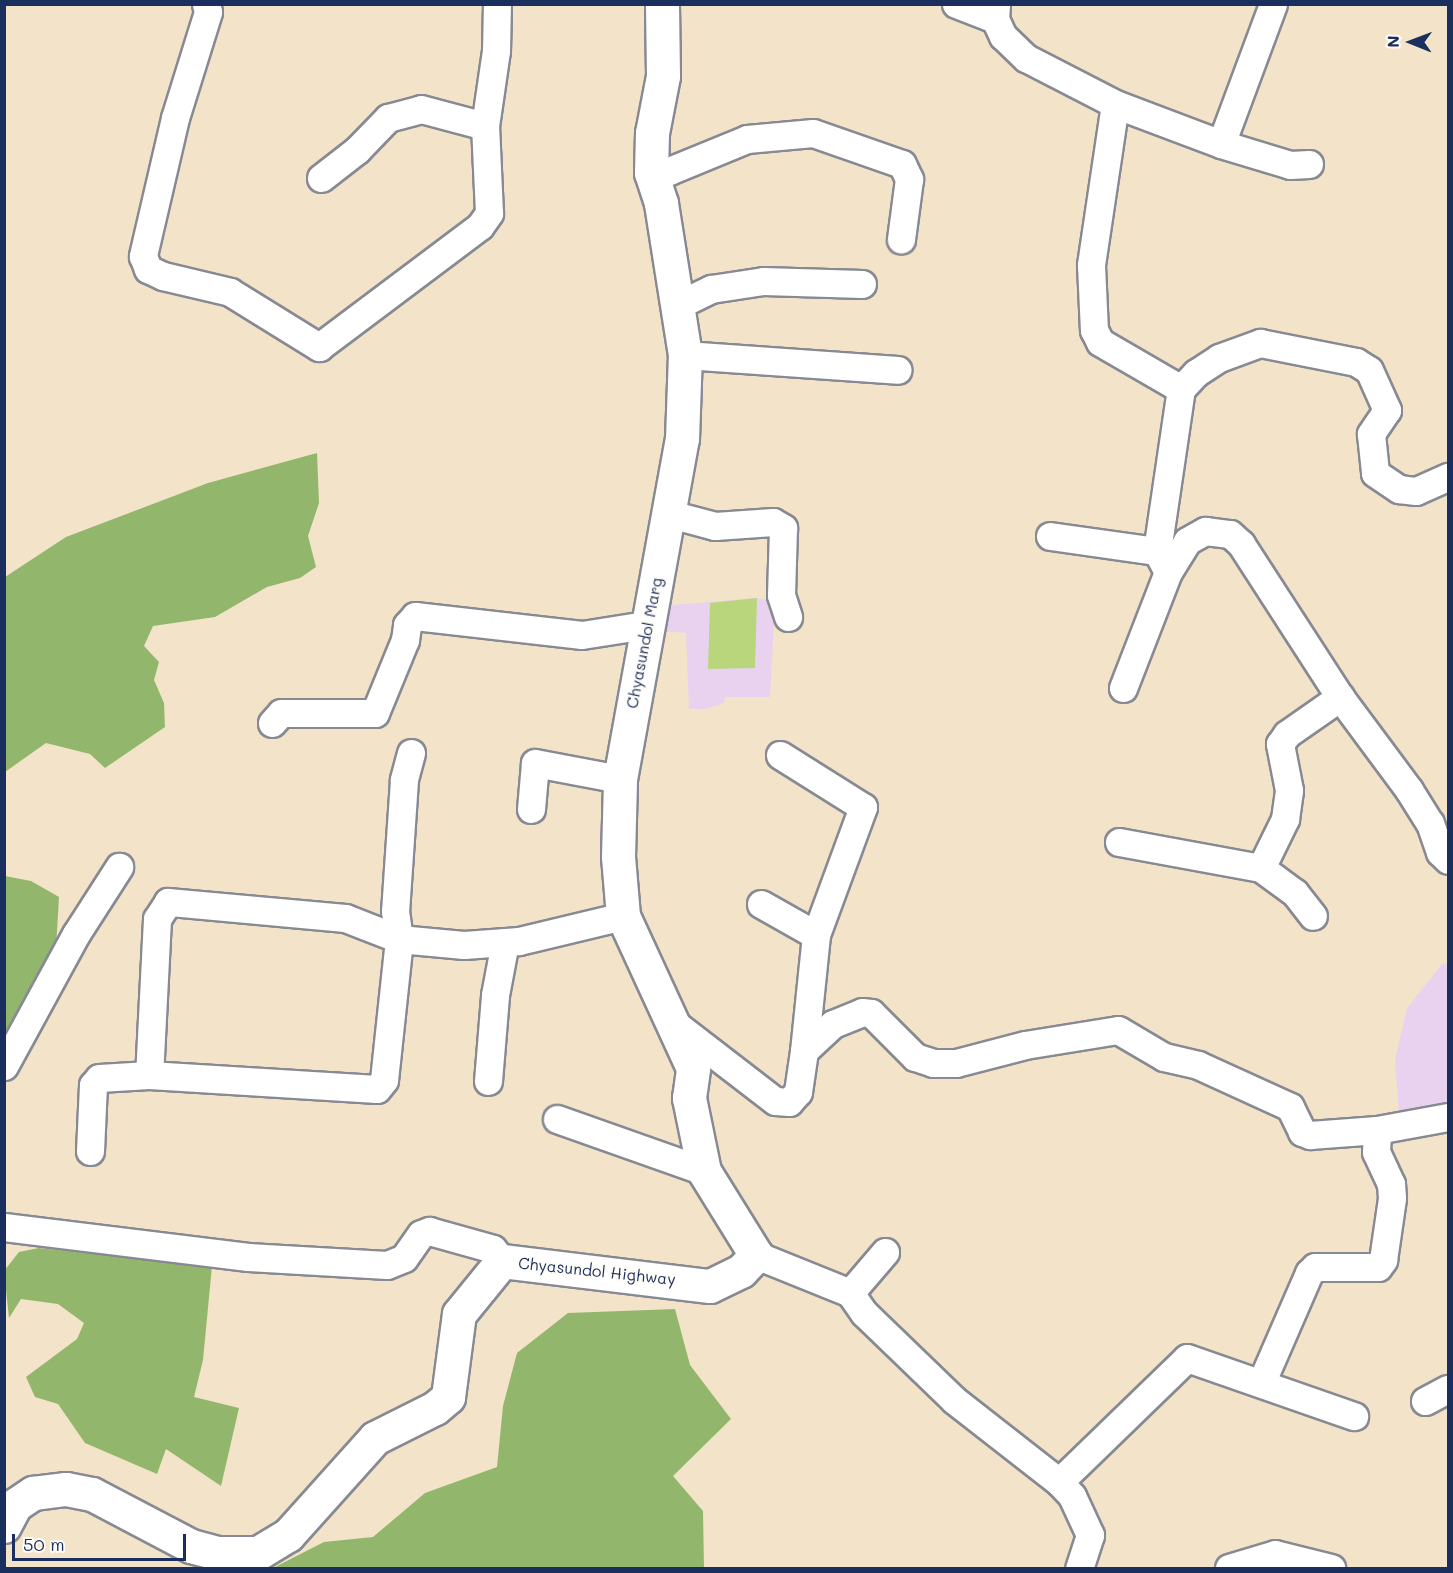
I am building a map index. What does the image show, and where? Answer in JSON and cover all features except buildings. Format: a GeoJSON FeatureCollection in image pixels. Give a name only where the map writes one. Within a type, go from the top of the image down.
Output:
{"type":"FeatureCollection","features":[{"type":"Feature","properties":{"kind":"street"},"geometry":{"type":"LineString","coordinates":[[206,4],[208,12],[175,118],[143,256],[148,268],[163,276],[230,292],[319,347],[480,226],[489,213],[485,126],[496,51],[497,4]]}},
{"type":"Feature","properties":{"kind":"street"},"geometry":{"type":"LineString","coordinates":[[956,4],[995,12],[1003,36],[1026,58],[1115,104],[1221,144],[1290,165],[1309,164]]}},
{"type":"Feature","properties":{"kind":"street"},"geometry":{"type":"LineString","coordinates":[[1221,144],[1273,4]]}},
{"type":"Feature","properties":{"kind":"street","name":"Chyasundol Marg"},"geometry":{"type":"LineString","coordinates":[[663,5],[663,76],[652,133],[651,173],[661,203],[685,355],[682,439],[670,514],[646,625],[620,779],[618,857],[623,916],[675,1024],[693,1068],[689,1098],[704,1171],[756,1255]]}},
{"type":"Feature","properties":{"kind":"street"},"geometry":{"type":"LineString","coordinates":[[1115,104],[1090,265],[1094,330],[1100,342],[1181,389]]}},
{"type":"Feature","properties":{"kind":"street"},"geometry":{"type":"LineString","coordinates":[[321,178],[357,150],[388,118],[421,110],[485,126]]}},
{"type":"Feature","properties":{"kind":"street"},"geometry":{"type":"LineString","coordinates":[[651,173],[669,171],[747,139],[813,133],[902,164],[909,179],[901,239]]}},
{"type":"Feature","properties":{"kind":"street"},"geometry":{"type":"LineString","coordinates":[[678,305],[711,289],[763,281],[862,284]]}},
{"type":"Feature","properties":{"kind":"street"},"geometry":{"type":"LineString","coordinates":[[1123,688],[1162,561],[1181,389],[1196,373],[1219,358],[1260,343],[1356,362],[1369,370],[1387,410],[1371,434],[1375,473],[1399,489],[1416,490],[1449,477]]}},
{"type":"Feature","properties":{"kind":"street"},"geometry":{"type":"LineString","coordinates":[[685,355],[897,370]]}},
{"type":"Feature","properties":{"kind":"street"},"geometry":{"type":"LineString","coordinates":[[670,514],[716,526],[773,522],[783,528],[781,595],[788,617]]}},
{"type":"Feature","properties":{"kind":"street"},"geometry":{"type":"LineString","coordinates":[[1162,561],[1187,541],[1205,531],[1230,534],[1242,544],[1340,697],[1409,790],[1430,824],[1440,852],[1449,860]]}},
{"type":"Feature","properties":{"kind":"street"},"geometry":{"type":"LineString","coordinates":[[1050,536],[1162,561]]}},
{"type":"Feature","properties":{"kind":"street"},"geometry":{"type":"LineString","coordinates":[[272,723],[281,713],[375,712],[405,640],[407,625],[415,616],[582,635],[646,625]]}},
{"type":"Feature","properties":{"kind":"street"},"geometry":{"type":"LineString","coordinates":[[1261,868],[1285,819],[1289,790],[1280,744],[1287,734],[1340,697]]}},
{"type":"Feature","properties":{"kind":"street"},"geometry":{"type":"LineString","coordinates":[[90,1151],[93,1085],[99,1078],[149,1075],[376,1089],[384,1080],[399,939],[395,911],[404,780],[411,753]]}},
{"type":"Feature","properties":{"kind":"street"},"geometry":{"type":"LineString","coordinates":[[675,1024],[775,1101],[789,1102],[798,1092],[816,935],[862,807],[780,755]]}},
{"type":"Feature","properties":{"kind":"street"},"geometry":{"type":"LineString","coordinates":[[531,809],[535,763],[620,779]]}},
{"type":"Feature","properties":{"kind":"street"},"geometry":{"type":"LineString","coordinates":[[1119,842],[1261,868],[1294,893],[1313,916]]}},
{"type":"Feature","properties":{"kind":"street"},"geometry":{"type":"LineString","coordinates":[[4,1066],[76,934],[119,867]]}},
{"type":"Feature","properties":{"kind":"street"},"geometry":{"type":"LineString","coordinates":[[149,1075],[157,919],[168,902],[345,918],[375,926],[399,939],[464,945],[505,942],[623,916]]}},
{"type":"Feature","properties":{"kind":"street"},"geometry":{"type":"LineString","coordinates":[[761,904],[816,935]]}},
{"type":"Feature","properties":{"kind":"street"},"geometry":{"type":"LineString","coordinates":[[488,1081],[495,995],[505,942]]}},
{"type":"Feature","properties":{"kind":"street"},"geometry":{"type":"LineString","coordinates":[[804,1051],[833,1024],[862,1012],[871,1013],[915,1057],[933,1063],[956,1063],[1025,1044],[1118,1030],[1164,1057],[1198,1065],[1290,1107],[1302,1132],[1340,1135],[1449,1117]]}},
{"type":"Feature","properties":{"kind":"street"},"geometry":{"type":"LineString","coordinates":[[557,1119],[704,1171]]}},
{"type":"Feature","properties":{"kind":"street"},"geometry":{"type":"LineString","coordinates":[[1262,1381],[1309,1273],[1315,1267],[1378,1267],[1383,1260],[1392,1198],[1391,1184],[1376,1152],[1377,1130]]}},
{"type":"Feature","properties":{"kind":"street"},"geometry":{"type":"LineString","coordinates":[[4,1227],[248,1257],[387,1265],[404,1258],[421,1233],[429,1231],[493,1249],[502,1261]]}},
{"type":"Feature","properties":{"kind":"street"},"geometry":{"type":"LineString","coordinates":[[850,1293],[885,1252]]}},
{"type":"Feature","properties":{"kind":"street"},"geometry":{"type":"LineString","coordinates":[[756,1255],[850,1293],[864,1313],[954,1400],[1059,1482],[1072,1496],[1090,1535],[1079,1569]]}},
{"type":"Feature","properties":{"kind":"street","name":"Chyasundol Highway"},"geometry":{"type":"LineString","coordinates":[[5,1522],[15,1505],[33,1493],[66,1489],[92,1494],[191,1546],[218,1553],[258,1553],[288,1535],[375,1438],[435,1408],[448,1397],[459,1314],[502,1261],[710,1286],[741,1271],[756,1255]]}},
{"type":"Feature","properties":{"kind":"street"},"geometry":{"type":"LineString","coordinates":[[1059,1482],[1187,1358],[1262,1381],[1353,1416]]}},
{"type":"Feature","properties":{"kind":"street"},"geometry":{"type":"LineString","coordinates":[[1229,1569],[1275,1554],[1331,1569]]}},
{"type":"Feature","properties":{"kind":"shaded area"},"geometry":{"type":"Polygon","coordinates":[[[757,598],[775,601],[770,697],[725,697],[724,703],[705,709],[689,709],[686,633],[658,631],[660,606],[757,598]]]}},
{"type":"Feature","properties":{"kind":"shaded area"},"geometry":{"type":"Polygon","coordinates":[[[1442,964],[1448,964],[1448,1107],[1399,1113],[1395,1060],[1407,1008],[1442,964]]]}},
{"type":"Feature","properties":{"kind":"green space"},"geometry":{"type":"Polygon","coordinates":[[[317,453],[319,503],[308,536],[316,567],[300,578],[267,587],[215,617],[153,626],[144,646],[159,662],[154,680],[164,703],[165,727],[105,768],[90,754],[46,743],[5,772],[5,577],[66,537],[208,483],[317,453]]]}},
{"type":"Feature","properties":{"kind":"green space"},"geometry":{"type":"Polygon","coordinates":[[[757,598],[755,668],[708,669],[710,603],[757,598]]]}},
{"type":"Feature","properties":{"kind":"green space"},"geometry":{"type":"Polygon","coordinates":[[[5,876],[31,881],[59,897],[56,948],[5,1043],[5,876]]]}},
{"type":"Feature","properties":{"kind":"green space"},"geometry":{"type":"Polygon","coordinates":[[[39,1248],[212,1266],[203,1360],[194,1397],[239,1408],[221,1486],[166,1449],[157,1474],[85,1443],[58,1404],[35,1397],[26,1377],[77,1339],[84,1323],[58,1304],[21,1299],[9,1318],[4,1271],[19,1252],[39,1248]]]}},
{"type":"Feature","properties":{"kind":"green space"},"geometry":{"type":"Polygon","coordinates":[[[675,1309],[690,1365],[731,1419],[673,1476],[703,1511],[704,1568],[273,1568],[324,1542],[373,1537],[425,1493],[497,1467],[503,1406],[517,1353],[568,1313],[675,1309]]]}}]}
